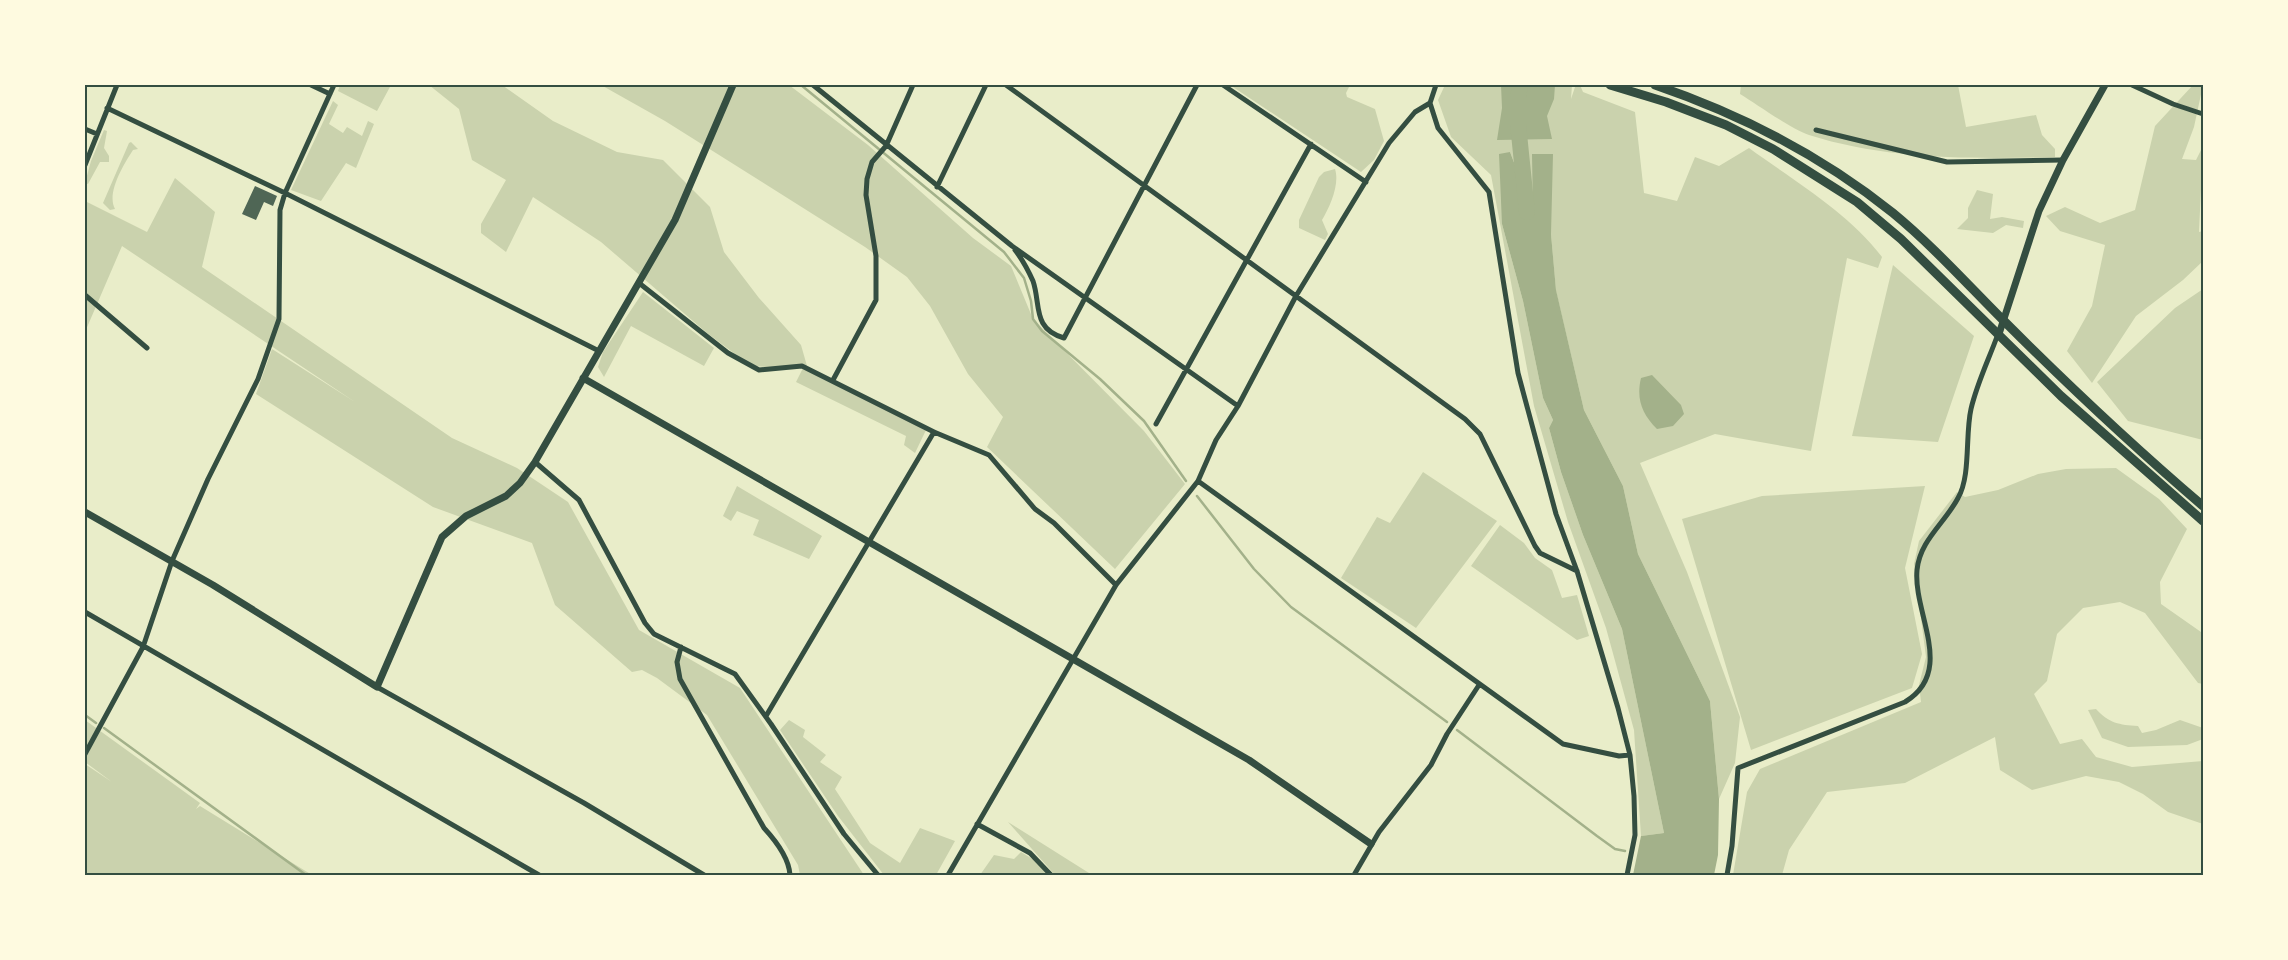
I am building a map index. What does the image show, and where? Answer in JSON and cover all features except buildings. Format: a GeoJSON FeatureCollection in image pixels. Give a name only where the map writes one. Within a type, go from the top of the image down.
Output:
{"type":"FeatureCollection","features":[{"type":"Feature","properties":{"kind":"highway"},"geometry":{"type":"LineString","coordinates":[[1610,85],[1666,102],[1726,125],[1773,149],[1857,202],[1901,239],[2061,396],[2203,521]]}},
{"type":"Feature","properties":{"kind":"highway"},"geometry":{"type":"LineString","coordinates":[[1655,85],[1701,101],[1780,138],[1851,182],[1924,240],[2002,320],[2149,460],[2203,506]]}},
{"type":"Feature","properties":{"kind":"street"},"geometry":{"type":"LineString","coordinates":[[85,165],[117,85]]}},
{"type":"Feature","properties":{"kind":"street"},"geometry":{"type":"LineString","coordinates":[[311,85],[330,94]]}},
{"type":"Feature","properties":{"kind":"street"},"geometry":{"type":"LineString","coordinates":[[85,754],[142,647],[172,561],[208,479],[258,379],[279,318],[278,230],[285,194],[334,85]]}},
{"type":"Feature","properties":{"kind":"street"},"geometry":{"type":"LineString","coordinates":[[377,687],[442,537],[466,516],[506,496],[520,483],[535,462],[674,220],[733,85]]}},
{"type":"Feature","properties":{"kind":"street"},"geometry":{"type":"LineString","coordinates":[[813,85],[886,146],[1012,246],[1238,406]]}},
{"type":"Feature","properties":{"kind":"street"},"geometry":{"type":"LineString","coordinates":[[833,380],[876,300],[876,256],[866,196],[866,179],[872,162],[886,146],[913,85]]}},
{"type":"Feature","properties":{"kind":"street"},"geometry":{"type":"LineString","coordinates":[[937,187],[986,85]]}},
{"type":"Feature","properties":{"kind":"street"},"geometry":{"type":"LineString","coordinates":[[1006,85],[1465,419],[1480,434],[1540,553],[1577,571]]}},
{"type":"Feature","properties":{"kind":"street"},"geometry":{"type":"LineString","coordinates":[[1012,246],[1033,282],[1039,318],[1055,335],[1064,338],[1197,85]]}},
{"type":"Feature","properties":{"kind":"street"},"geometry":{"type":"LineString","coordinates":[[1224,85],[1366,182]]}},
{"type":"Feature","properties":{"kind":"street"},"geometry":{"type":"LineString","coordinates":[[1436,85],[1430,103],[1438,128],[1488,192],[1518,373],[1556,514],[1577,571],[1630,754],[1635,835],[1627,875]]}},
{"type":"Feature","properties":{"kind":"street"},"geometry":{"type":"LineString","coordinates":[[1727,875],[1732,846],[1738,768],[1905,702],[1916,696],[1924,683],[1930,670],[1931,656],[1918,586],[1917,570],[1919,557],[1926,541],[1959,498],[1964,483],[1973,402],[1977,386],[1999,334],[2039,211],[2062,160],[2105,85]]}},
{"type":"Feature","properties":{"kind":"street"},"geometry":{"type":"LineString","coordinates":[[2132,85],[2173,104],[2203,114]]}},
{"type":"Feature","properties":{"kind":"street"},"geometry":{"type":"LineString","coordinates":[[948,875],[1116,585],[1198,481],[1216,440],[1238,406],[1296,296],[1389,143],[1415,112],[1430,103]]}},
{"type":"Feature","properties":{"kind":"street"},"geometry":{"type":"LineString","coordinates":[[107,108],[285,194],[599,351]]}},
{"type":"Feature","properties":{"kind":"street"},"geometry":{"type":"LineString","coordinates":[[85,129],[97,134]]}},
{"type":"Feature","properties":{"kind":"street"},"geometry":{"type":"LineString","coordinates":[[1816,130],[1947,162],[2062,160]]}},
{"type":"Feature","properties":{"kind":"street"},"geometry":{"type":"LineString","coordinates":[[1156,424],[1310,144]]}},
{"type":"Feature","properties":{"kind":"street"},"geometry":{"type":"LineString","coordinates":[[639,282],[728,353],[759,370],[802,366],[934,432],[989,456],[1034,509],[1054,523],[1116,585]]}},
{"type":"Feature","properties":{"kind":"street"},"geometry":{"type":"LineString","coordinates":[[85,295],[147,348]]}},
{"type":"Feature","properties":{"kind":"street"},"geometry":{"type":"LineString","coordinates":[[583,378],[1249,760],[1371,844]]}},
{"type":"Feature","properties":{"kind":"street"},"geometry":{"type":"LineString","coordinates":[[766,716],[934,432]]}},
{"type":"Feature","properties":{"kind":"street"},"geometry":{"type":"LineString","coordinates":[[535,462],[579,500],[645,623],[654,634],[735,674],[766,716],[844,834],[878,875]]}},
{"type":"Feature","properties":{"kind":"street"},"geometry":{"type":"LineString","coordinates":[[1198,481],[1563,744],[1619,756],[1630,754]]}},
{"type":"Feature","properties":{"kind":"street"},"geometry":{"type":"LineString","coordinates":[[85,512],[172,561],[377,687],[584,803],[704,875]]}},
{"type":"Feature","properties":{"kind":"street"},"geometry":{"type":"LineString","coordinates":[[85,612],[142,647],[540,875]]}},
{"type":"Feature","properties":{"kind":"street"},"geometry":{"type":"LineString","coordinates":[[681,647],[678,662],[680,679],[764,828],[776,841],[790,868],[790,875]]}},
{"type":"Feature","properties":{"kind":"street"},"geometry":{"type":"LineString","coordinates":[[1354,875],[1371,844],[1431,765],[1447,734],[1479,685]]}},
{"type":"Feature","properties":{"kind":"street"},"geometry":{"type":"LineString","coordinates":[[977,824],[1030,853],[1051,875]]}},
{"type":"Feature","properties":{"kind":"shaded area"},"geometry":{"type":"Polygon","coordinates":[[[340,85],[391,85],[377,111],[338,91],[340,85]]]}},
{"type":"Feature","properties":{"kind":"shaded area"},"geometry":{"type":"Polygon","coordinates":[[[429,85],[502,85],[553,121],[617,152],[663,160],[710,207],[724,252],[759,298],[801,345],[807,366],[782,368],[751,366],[707,333],[601,242],[533,197],[506,252],[481,233],[481,224],[506,180],[472,160],[459,109],[429,85]]]}},
{"type":"Feature","properties":{"kind":"shaded area"},"geometry":{"type":"Polygon","coordinates":[[[601,85],[789,85],[868,145],[973,238],[1011,266],[1033,319],[1144,431],[1185,484],[1115,569],[987,447],[1003,417],[968,374],[930,306],[907,277],[865,247],[665,121],[601,85]]]}},
{"type":"Feature","properties":{"kind":"shaded area"},"geometry":{"type":"Polygon","coordinates":[[[1230,85],[1350,85],[1346,93],[1347,97],[1375,109],[1384,141],[1374,160],[1361,172],[1230,85]]]}},
{"type":"Feature","properties":{"kind":"shaded area"},"geometry":{"type":"Polygon","coordinates":[[[1445,85],[1572,85],[1571,99],[1575,87],[1580,85],[1583,92],[1635,112],[1644,193],[1677,201],[1695,157],[1719,166],[1749,148],[1820,198],[1869,241],[1882,257],[1878,268],[1847,258],[1811,451],[1715,434],[1640,463],[1687,572],[1740,717],[1735,763],[1719,799],[1710,701],[1638,554],[1623,486],[1584,410],[1556,291],[1551,234],[1534,214],[1510,152],[1502,224],[1523,301],[1543,398],[1553,420],[1549,428],[1561,472],[1583,535],[1622,629],[1664,833],[1641,836],[1634,730],[1606,628],[1568,522],[1534,406],[1491,175],[1451,137],[1438,100],[1445,85]]]}},
{"type":"Feature","properties":{"kind":"shaded area"},"geometry":{"type":"Polygon","coordinates":[[[1501,85],[1555,85],[1554,99],[1547,116],[1552,139],[1497,140],[1502,108],[1501,85]]]}},
{"type":"Feature","properties":{"kind":"shaded area"},"geometry":{"type":"Polygon","coordinates":[[[1741,85],[1958,85],[1966,127],[2036,115],[2042,135],[2055,149],[2055,157],[1963,158],[1931,156],[1869,149],[1839,143],[1809,135],[1784,122],[1740,94],[1741,85]]]}},
{"type":"Feature","properties":{"kind":"shaded area"},"geometry":{"type":"Polygon","coordinates":[[[2193,85],[2203,85],[2194,127],[2182,159],[2196,160],[2203,146],[2199,232],[2203,231],[2203,261],[2183,280],[2136,316],[2092,383],[2067,351],[2092,306],[2105,245],[2060,231],[2046,216],[2065,207],[2100,223],[2135,210],[2155,126],[2193,85]]]}},
{"type":"Feature","properties":{"kind":"shaded area"},"geometry":{"type":"Polygon","coordinates":[[[333,101],[338,105],[329,124],[343,133],[347,127],[362,136],[368,121],[374,124],[356,168],[346,163],[321,201],[291,190],[333,101]]]}},
{"type":"Feature","properties":{"kind":"shaded area"},"geometry":{"type":"Polygon","coordinates":[[[104,130],[107,131],[104,148],[109,156],[109,162],[100,162],[88,184],[85,183],[91,161],[104,130]]]}},
{"type":"Feature","properties":{"kind":"shaded area"},"geometry":{"type":"Polygon","coordinates":[[[131,142],[138,149],[133,150],[117,179],[113,195],[115,209],[110,210],[103,203],[131,142]]]}},
{"type":"Feature","properties":{"kind":"shaded area"},"geometry":{"type":"Polygon","coordinates":[[[1510,152],[1533,212],[1532,154],[1553,154],[1551,234],[1556,290],[1584,410],[1623,486],[1638,554],[1710,701],[1719,799],[1718,855],[1714,875],[1633,875],[1641,836],[1664,833],[1622,629],[1583,535],[1561,472],[1549,428],[1553,420],[1543,398],[1523,301],[1502,224],[1499,154],[1510,152]]]}},
{"type":"Feature","properties":{"kind":"shaded area"},"geometry":{"type":"Polygon","coordinates":[[[1335,169],[1335,188],[1331,202],[1322,220],[1328,234],[1325,240],[1299,228],[1299,220],[1319,177],[1324,172],[1335,169]]]}},
{"type":"Feature","properties":{"kind":"shaded area"},"geometry":{"type":"Polygon","coordinates":[[[175,178],[215,212],[202,267],[452,438],[517,468],[568,502],[639,630],[740,688],[864,875],[800,875],[798,865],[707,715],[657,678],[642,670],[632,672],[555,605],[532,543],[433,507],[256,394],[272,349],[355,402],[122,246],[85,332],[85,201],[147,232],[175,178]]]}},
{"type":"Feature","properties":{"kind":"shaded area"},"geometry":{"type":"Polygon","coordinates":[[[1977,190],[1993,194],[1990,219],[2002,217],[2024,221],[2023,228],[2006,225],[1993,233],[1957,229],[1968,218],[1968,208],[1977,190]]]}},
{"type":"Feature","properties":{"kind":"shaded area"},"geometry":{"type":"Polygon","coordinates":[[[1893,265],[1974,336],[1938,442],[1852,436],[1893,265]]]}},
{"type":"Feature","properties":{"kind":"shaded area"},"geometry":{"type":"Polygon","coordinates":[[[2203,289],[2203,440],[2128,421],[2097,382],[2175,308],[2203,289]]]}},
{"type":"Feature","properties":{"kind":"shaded area"},"geometry":{"type":"Polygon","coordinates":[[[643,292],[714,348],[704,366],[631,326],[604,377],[598,367],[603,352],[643,292]]]}},
{"type":"Feature","properties":{"kind":"shaded area"},"geometry":{"type":"Polygon","coordinates":[[[803,368],[926,430],[915,453],[904,445],[906,436],[796,382],[803,368]]]}},
{"type":"Feature","properties":{"kind":"shaded area"},"geometry":{"type":"Polygon","coordinates":[[[1652,375],[1681,405],[1684,414],[1673,426],[1657,429],[1647,418],[1641,406],[1639,393],[1641,378],[1652,375]]]}},
{"type":"Feature","properties":{"kind":"shaded area"},"geometry":{"type":"Polygon","coordinates":[[[2116,468],[2159,499],[2187,529],[2160,582],[2161,604],[2201,632],[2203,631],[2203,684],[2198,683],[2145,613],[2120,602],[2083,608],[2057,634],[2047,681],[2034,694],[2060,744],[2082,739],[2096,757],[2132,767],[2203,761],[2203,824],[2168,812],[2143,794],[2119,782],[2086,776],[2032,790],[2000,770],[1995,737],[1905,783],[1827,792],[1789,850],[1782,875],[1733,875],[1747,792],[1760,769],[1921,702],[1919,685],[1926,657],[1914,564],[1919,541],[1957,492],[1965,497],[1998,490],[2038,474],[2066,469],[2116,468]]]}},
{"type":"Feature","properties":{"kind":"shaded area"},"geometry":{"type":"Polygon","coordinates":[[[1423,472],[1497,521],[1416,628],[1341,578],[1377,517],[1390,523],[1423,472]]]}},
{"type":"Feature","properties":{"kind":"shaded area"},"geometry":{"type":"Polygon","coordinates":[[[737,486],[822,536],[809,559],[753,535],[759,520],[737,511],[731,521],[723,516],[737,486]]]}},
{"type":"Feature","properties":{"kind":"shaded area"},"geometry":{"type":"Polygon","coordinates":[[[1925,486],[1905,568],[1922,654],[1912,688],[1751,750],[1682,519],[1762,496],[1925,486]]]}},
{"type":"Feature","properties":{"kind":"shaded area"},"geometry":{"type":"Polygon","coordinates":[[[1500,525],[1524,543],[1535,558],[1552,570],[1562,598],[1577,595],[1589,636],[1577,640],[1471,566],[1500,525]]]}},
{"type":"Feature","properties":{"kind":"shaded area"},"geometry":{"type":"Polygon","coordinates":[[[2096,709],[2105,717],[2115,722],[2138,726],[2142,733],[2156,730],[2180,720],[2203,728],[2203,739],[2187,745],[2128,747],[2102,738],[2088,710],[2096,709]]]}},
{"type":"Feature","properties":{"kind":"shaded area"},"geometry":{"type":"Polygon","coordinates":[[[85,720],[200,803],[196,809],[200,806],[312,875],[85,875],[85,764],[112,782],[85,762],[85,720]]]}},
{"type":"Feature","properties":{"kind":"shaded area"},"geometry":{"type":"Polygon","coordinates":[[[789,720],[805,730],[803,737],[826,755],[820,762],[842,777],[835,789],[870,843],[900,863],[920,828],[955,841],[936,875],[884,875],[838,816],[780,730],[789,720]]]}},
{"type":"Feature","properties":{"kind":"shaded area"},"geometry":{"type":"Polygon","coordinates":[[[1008,822],[1089,873],[1088,875],[1055,875],[1008,822]]]}},
{"type":"Feature","properties":{"kind":"shaded area"},"geometry":{"type":"Polygon","coordinates":[[[1021,852],[1039,863],[1049,875],[980,875],[994,855],[1014,859],[1021,852]]]}},
{"type":"Feature","properties":{"kind":"waterway"},"geometry":{"type":"LineString","coordinates":[[801,85],[1004,252],[1024,278],[1031,301],[1033,319],[1042,331],[1100,379],[1144,421],[1186,481]]}},
{"type":"Feature","properties":{"kind":"waterway"},"geometry":{"type":"LineString","coordinates":[[1520,85],[1518,124],[1527,212]]}},
{"type":"Feature","properties":{"kind":"waterway"},"geometry":{"type":"LineString","coordinates":[[1197,496],[1254,569],[1291,607],[1447,722]]}},
{"type":"Feature","properties":{"kind":"waterway"},"geometry":{"type":"LineString","coordinates":[[85,715],[96,723]]}},
{"type":"Feature","properties":{"kind":"waterway"},"geometry":{"type":"LineString","coordinates":[[104,728],[306,875]]}},
{"type":"Feature","properties":{"kind":"waterway"},"geometry":{"type":"LineString","coordinates":[[1457,730],[1615,849],[1625,851]]}}]}
